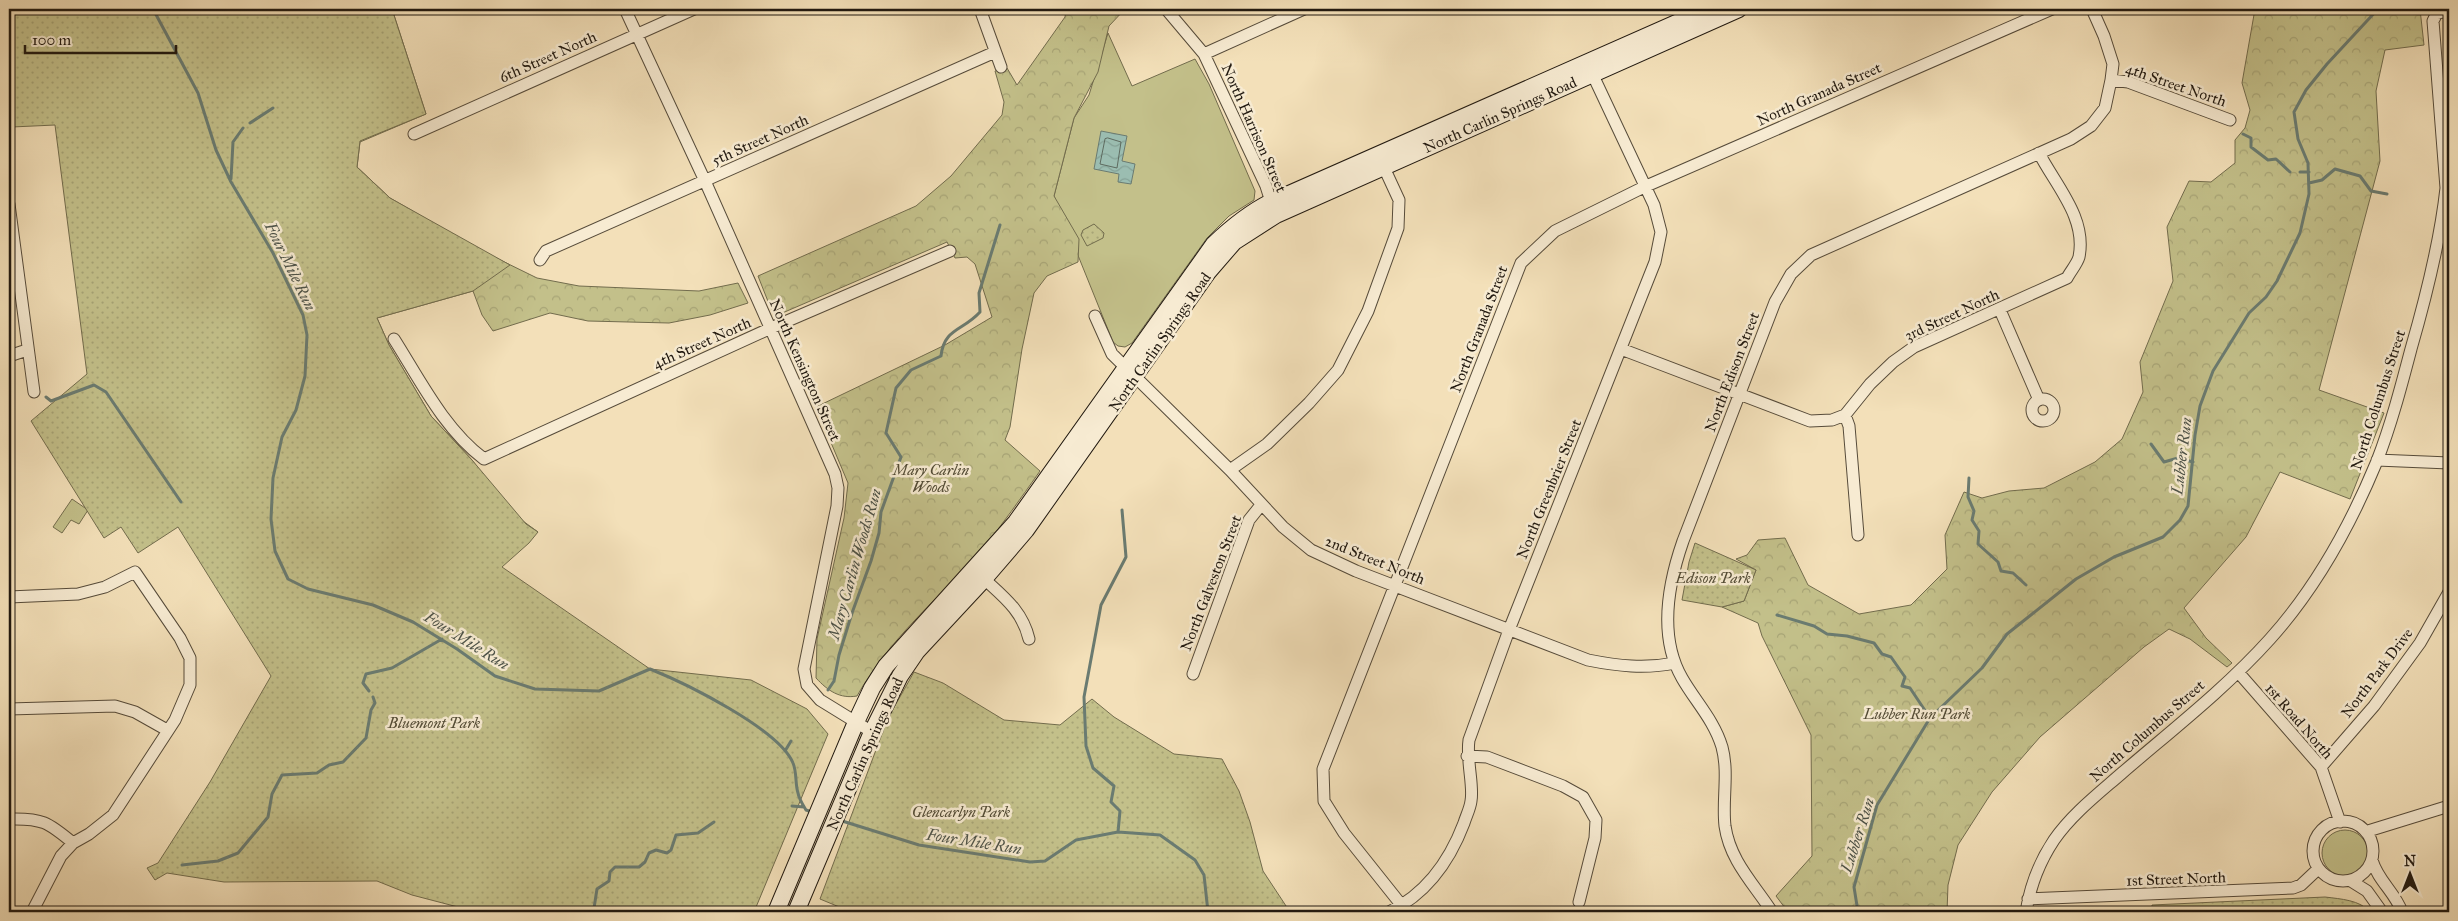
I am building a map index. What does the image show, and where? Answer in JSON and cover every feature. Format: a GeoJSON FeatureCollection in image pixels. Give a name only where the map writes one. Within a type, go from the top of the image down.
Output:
{"type":"FeatureCollection","features":[{"type":"Feature","properties":{"kind":"main road","name":"North Carlin Springs Road"},"geometry":{"type":"LineString","coordinates":[[776,912],[856,722],[872,688],[886,666],[906,642],[1026,530],[1132,371],[1224,253],[1273,208],[1589,68],[1708,9]]}},
{"type":"Feature","properties":{"kind":"main road","name":"North Carlin Springs Road"},"geometry":{"type":"LineString","coordinates":[[1589,68],[1740,9]]}},
{"type":"Feature","properties":{"kind":"main road","name":"North Carlin Springs Road"},"geometry":{"type":"LineString","coordinates":[[796,912],[872,732],[900,676],[917,650],[979,574]]}},
{"type":"Feature","properties":{"kind":"street","name":"North Kensington Street"},"geometry":{"type":"LineString","coordinates":[[625,9],[705,181],[835,474],[838,488],[837,506],[804,669],[807,685],[830,707],[872,732]]}},
{"type":"Feature","properties":{"kind":"street","name":"6th Street North"},"geometry":{"type":"LineString","coordinates":[[414,134],[694,9]]}},
{"type":"Feature","properties":{"kind":"street"},"geometry":{"type":"LineString","coordinates":[[980,9],[1001,67]]}},
{"type":"Feature","properties":{"kind":"street","name":"North Harrison Street"},"geometry":{"type":"LineString","coordinates":[[1166,9],[1204,54],[1273,208]]}},
{"type":"Feature","properties":{"kind":"street"},"geometry":{"type":"LineString","coordinates":[[1204,54],[1304,9]]}},
{"type":"Feature","properties":{"kind":"street","name":"North Granada Street"},"geometry":{"type":"LineString","coordinates":[[1405,909],[1344,833],[1324,802],[1323,769],[1456,434],[1520,263],[1555,231],[1644,187],[2052,9]]}},
{"type":"Feature","properties":{"kind":"street","name":"North Edison Street"},"geometry":{"type":"LineString","coordinates":[[1772,912],[1738,865],[1732,852],[1725,825],[1726,781],[1722,748],[1709,717],[1682,677],[1670,646],[1667,613],[1673,574],[1683,541],[1775,302],[1791,274],[1811,255],[2071,139],[2091,126],[2105,108],[2113,64],[2104,36],[2092,9]]}},
{"type":"Feature","properties":{"kind":"street","name":"North Columbus Street"},"geometry":{"type":"LineString","coordinates":[[2026,912],[2028,899],[2039,869],[2054,840],[2078,811],[2238,672],[2271,638],[2308,590],[2330,555],[2377,460],[2421,314],[2447,193],[2446,153],[2433,21],[2437,13],[2449,11]]}},
{"type":"Feature","properties":{"kind":"street","name":"5th Street North"},"geometry":{"type":"LineString","coordinates":[[540,260],[546,251],[995,52]]}},
{"type":"Feature","properties":{"kind":"street","name":"North Greenbrier Street"},"geometry":{"type":"LineString","coordinates":[[1389,912],[1405,909],[1441,868],[1457,842],[1472,801],[1467,756],[1468,740],[1509,630],[1655,262],[1661,232],[1654,205],[1589,68]]}},
{"type":"Feature","properties":{"kind":"street","name":"4th Street North"},"geometry":{"type":"LineString","coordinates":[[2111,80],[2128,82],[2230,120]]}},
{"type":"Feature","properties":{"kind":"street","name":"3rd Street North"},"geometry":{"type":"LineString","coordinates":[[1844,415],[1870,384],[1893,362],[1914,347],[2000,310],[2067,278],[2079,259],[2080,229],[2070,204],[2039,153]]}},
{"type":"Feature","properties":{"kind":"street"},"geometry":{"type":"LineString","coordinates":[[1230,470],[1267,444],[1290,424],[1338,370],[1368,311],[1398,228],[1398,200],[1381,161]]}},
{"type":"Feature","properties":{"kind":"street"},"geometry":{"type":"LineString","coordinates":[[9,204],[12,252],[34,392]]}},
{"type":"Feature","properties":{"kind":"street","name":"4th Street North"},"geometry":{"type":"LineString","coordinates":[[394,339],[440,412],[469,447],[484,458],[771,328],[950,251]]}},
{"type":"Feature","properties":{"kind":"street"},"geometry":{"type":"LineString","coordinates":[[2000,310],[2039,400]]}},
{"type":"Feature","properties":{"kind":"street","name":"2nd Street North"},"geometry":{"type":"LineString","coordinates":[[1095,316],[1112,354],[1132,371],[1230,470],[1261,505],[1311,550],[1356,571],[1395,584],[1588,660],[1620,667],[1655,666],[1675,663]]}},
{"type":"Feature","properties":{"kind":"street"},"geometry":{"type":"LineString","coordinates":[[1621,349],[1810,421],[1832,420],[1844,415],[1849,426],[1858,535]]}},
{"type":"Feature","properties":{"kind":"street"},"geometry":{"type":"LineString","coordinates":[[9,356],[27,350]]}},
{"type":"Feature","properties":{"kind":"street"},"geometry":{"type":"LineString","coordinates":[[2377,460],[2449,463]]}},
{"type":"Feature","properties":{"kind":"street","name":"North Galveston Street"},"geometry":{"type":"LineString","coordinates":[[1193,674],[1249,520],[1261,505]]}},
{"type":"Feature","properties":{"kind":"street"},"geometry":{"type":"LineString","coordinates":[[9,597],[78,594],[105,587],[135,572],[180,638],[190,658],[190,686],[167,730],[113,815],[89,834],[73,843],[61,856],[32,912]]}},
{"type":"Feature","properties":{"kind":"street"},"geometry":{"type":"LineString","coordinates":[[979,574],[1009,602],[1025,622],[1029,639]]}},
{"type":"Feature","properties":{"kind":"street","name":"North Park Drive"},"geometry":{"type":"LineString","coordinates":[[2321,767],[2374,706],[2420,643],[2449,592]]}},
{"type":"Feature","properties":{"kind":"street","name":"1st Road North"},"geometry":{"type":"LineString","coordinates":[[2238,672],[2321,767],[2340,822]]}},
{"type":"Feature","properties":{"kind":"street"},"geometry":{"type":"LineString","coordinates":[[9,709],[115,706],[135,712],[167,730]]}},
{"type":"Feature","properties":{"kind":"street"},"geometry":{"type":"LineString","coordinates":[[1467,756],[1487,757],[1563,786],[1583,797],[1596,820],[1595,838],[1579,902]]}},
{"type":"Feature","properties":{"kind":"street"},"geometry":{"type":"LineString","coordinates":[[2368,831],[2449,806]]}},
{"type":"Feature","properties":{"kind":"street"},"geometry":{"type":"LineString","coordinates":[[9,819],[24,818],[50,823],[73,843]]}},
{"type":"Feature","properties":{"kind":"street"},"geometry":{"type":"LineString","coordinates":[[2382,912],[2367,891],[2351,881],[2329,877],[2318,868],[2312,857],[2312,847],[2315,837],[2321,829],[2340,822],[2351,821],[2361,824],[2368,831],[2373,842],[2372,860],[2375,872],[2392,893],[2402,912]]}},
{"type":"Feature","properties":{"kind":"street"},"geometry":{"type":"LineString","coordinates":[[2351,881],[2360,877],[2372,860]]}},
{"type":"Feature","properties":{"kind":"street","name":"1st Street North"},"geometry":{"type":"LineString","coordinates":[[2028,899],[2293,888],[2301,885],[2318,868]]}},
{"type":"Feature","properties":{"kind":"green space","name":"Bluemont Park"},"geometry":{"type":"Polygon","coordinates":[[[9,9],[392,9],[426,114],[360,141],[357,167],[390,198],[510,265],[473,291],[377,318],[389,345],[431,416],[472,460],[526,524],[538,532],[529,543],[502,567],[650,669],[751,680],[807,709],[828,734],[754,912],[477,912],[412,895],[377,881],[224,882],[167,873],[155,880],[147,868],[158,863],[210,782],[271,676],[178,527],[138,553],[121,527],[104,538],[31,421],[87,374],[55,125],[12,127],[9,108],[9,9]]]}},
{"type":"Feature","properties":{"kind":"green space"},"geometry":{"type":"Polygon","coordinates":[[[392,9],[426,114],[360,142],[357,167],[390,198],[484,252],[537,278],[579,286],[699,291],[738,283],[748,303],[710,315],[669,323],[588,321],[550,313],[493,331],[482,315],[473,291],[377,318],[389,345],[431,416],[472,460],[512,513],[538,532],[497,533],[256,132],[392,9]]]}},
{"type":"Feature","properties":{"kind":"green space","name":"Mary Carlin Woods"},"geometry":{"type":"Polygon","coordinates":[[[1066,9],[1125,9],[1109,26],[1098,72],[1074,118],[1054,196],[1079,239],[1078,262],[1047,276],[1034,293],[1022,349],[1010,427],[1005,440],[1040,471],[981,551],[899,638],[870,675],[857,696],[840,695],[825,687],[816,678],[817,639],[844,518],[848,483],[816,407],[945,345],[992,317],[975,264],[967,257],[955,258],[947,242],[780,314],[771,309],[758,276],[916,206],[951,176],[1002,115],[1004,102],[995,71],[1007,68],[1017,85],[1065,17],[1066,9]]]}},
{"type":"Feature","properties":{"kind":"green space","name":"Lubber Run Park"},"geometry":{"type":"Polygon","coordinates":[[[2255,9],[2420,9],[2424,45],[2385,50],[2376,91],[2380,161],[2319,390],[2384,413],[2350,499],[2280,472],[2246,537],[2184,608],[2206,638],[2232,663],[2227,667],[2190,639],[2169,629],[2144,647],[2040,737],[1992,792],[1958,845],[1948,885],[1947,912],[1788,912],[1776,896],[1812,856],[1811,735],[1762,636],[1758,623],[1722,607],[1744,601],[1756,570],[1736,559],[1747,555],[1758,540],[1785,538],[1808,585],[1859,614],[1911,605],[1947,569],[1945,535],[1964,492],[1982,498],[2009,491],[2044,488],[2095,462],[2122,439],[2143,392],[2140,362],[2173,281],[2167,227],[2189,181],[2211,182],[2235,163],[2235,140],[2245,128],[2250,110],[2242,83],[2255,9]]]}},
{"type":"Feature","properties":{"kind":"green space"},"geometry":{"type":"Polygon","coordinates":[[[1108,33],[1132,86],[1195,59],[1209,84],[1255,191],[1254,200],[1229,216],[1207,238],[1132,343],[1125,347],[1118,346],[1113,342],[1054,196],[1074,118],[1089,95],[1108,33]]]}},
{"type":"Feature","properties":{"kind":"green space"},"geometry":{"type":"Polygon","coordinates":[[[1094,224],[1104,233],[1103,238],[1087,246],[1081,235],[1083,230],[1094,224]]]}},
{"type":"Feature","properties":{"kind":"green space"},"geometry":{"type":"Polygon","coordinates":[[[72,499],[88,510],[79,524],[71,520],[62,533],[53,527],[72,499]]]}},
{"type":"Feature","properties":{"kind":"green space","name":"Edison Park"},"geometry":{"type":"Polygon","coordinates":[[[1695,543],[1756,570],[1744,601],[1722,607],[1682,600],[1689,562],[1695,543]]]}},
{"type":"Feature","properties":{"kind":"green space","name":"Glencarlyn Park"},"geometry":{"type":"Polygon","coordinates":[[[914,672],[943,683],[1004,720],[1060,725],[1092,699],[1114,717],[1174,754],[1222,759],[1239,791],[1250,822],[1263,871],[1290,912],[849,911],[820,899],[888,718],[914,672]]]}},
{"type":"Feature","properties":{"kind":"green space"},"geometry":{"type":"Polygon","coordinates":[[[2340,830],[2350,830],[2364,840],[2368,853],[2364,866],[2358,872],[2350,876],[2340,876],[2326,866],[2322,858],[2322,848],[2332,834],[2340,830]]]}},
{"type":"Feature","properties":{"kind":"green space"},"geometry":{"type":"Polygon","coordinates":[[[2325,897],[2344,899],[2356,903],[2370,912],[2152,912],[2152,905],[2325,897]]]}},
{"type":"Feature","properties":{"kind":"water"},"geometry":{"type":"Polygon","coordinates":[[[1101,131],[1127,136],[1122,161],[1135,164],[1131,184],[1118,182],[1119,174],[1094,169],[1101,131]]]}},
{"type":"Feature","properties":{"kind":"waterway","name":"Four Mile Run"},"geometry":{"type":"LineString","coordinates":[[153,9],[198,93],[216,150],[231,182],[273,253],[303,315],[307,335],[305,376],[296,410],[282,437],[273,478],[271,519],[275,551],[288,579],[308,589],[373,605],[413,622],[457,649],[495,676],[535,689],[599,691],[650,669],[666,676],[729,708],[770,736],[784,750],[793,763],[799,797],[806,810],[812,812]]}},
{"type":"Feature","properties":{"kind":"waterway","name":"Lubber Run"},"geometry":{"type":"LineString","coordinates":[[1858,912],[1854,887],[1877,805],[1930,718],[1982,668],[2007,634],[2076,579],[2114,557],[2163,537],[2180,520],[2188,506],[2195,435],[2200,406],[2213,371],[2249,313],[2266,297],[2277,281],[2300,233],[2309,194],[2308,163],[2298,139],[2294,112],[2306,90],[2327,64],[2378,9]]}},
{"type":"Feature","properties":{"kind":"waterway"},"geometry":{"type":"LineString","coordinates":[[250,123],[273,108]]}},
{"type":"Feature","properties":{"kind":"waterway"},"geometry":{"type":"LineString","coordinates":[[231,179],[233,142],[243,128]]}},
{"type":"Feature","properties":{"kind":"waterway"},"geometry":{"type":"LineString","coordinates":[[2243,134],[2251,138],[2251,147],[2268,160],[2276,159],[2290,172]]}},
{"type":"Feature","properties":{"kind":"waterway"},"geometry":{"type":"LineString","coordinates":[[2309,183],[2322,180],[2335,169],[2360,176],[2371,191],[2387,194]]}},
{"type":"Feature","properties":{"kind":"waterway","name":"Lubber Run"},"geometry":{"type":"LineString","coordinates":[[2300,172],[2309,172]]}},
{"type":"Feature","properties":{"kind":"waterway","name":"Mary Carlin Woods Run"},"geometry":{"type":"LineString","coordinates":[[828,690],[834,681],[839,655],[879,533],[881,512],[901,457],[886,433],[896,388],[911,370],[941,356],[943,347],[950,335],[980,312],[979,293],[1000,225]]}},
{"type":"Feature","properties":{"kind":"waterway"},"geometry":{"type":"LineString","coordinates":[[46,397],[51,401],[94,385],[106,392],[181,502]]}},
{"type":"Feature","properties":{"kind":"waterway"},"geometry":{"type":"LineString","coordinates":[[2151,444],[2164,462],[2178,458],[2193,462]]}},
{"type":"Feature","properties":{"kind":"waterway"},"geometry":{"type":"LineString","coordinates":[[1969,478],[1968,497],[1974,511],[1972,520],[1979,531],[1978,544],[1998,562],[2001,571],[2013,573],[2026,585]]}},
{"type":"Feature","properties":{"kind":"waterway"},"geometry":{"type":"LineString","coordinates":[[1118,832],[1120,811],[1111,802],[1114,786],[1093,768],[1086,746],[1084,697],[1101,605],[1126,557],[1122,510]]}},
{"type":"Feature","properties":{"kind":"waterway"},"geometry":{"type":"LineString","coordinates":[[1777,615],[1814,626],[1827,634],[1847,636],[1874,643],[1882,654],[1891,657],[1905,677],[1902,686],[1910,688],[1930,718]]}},
{"type":"Feature","properties":{"kind":"waterway"},"geometry":{"type":"LineString","coordinates":[[369,691],[363,683],[366,674],[392,668],[442,639]]}},
{"type":"Feature","properties":{"kind":"waterway"},"geometry":{"type":"LineString","coordinates":[[182,865],[218,861],[238,853],[268,817],[272,794],[282,775],[317,773],[329,765],[343,762],[366,738],[371,710],[375,703],[373,697]]}},
{"type":"Feature","properties":{"kind":"waterway","name":"Mary Carlin Woods Run"},"geometry":{"type":"LineString","coordinates":[[785,751],[791,741]]}},
{"type":"Feature","properties":{"kind":"waterway"},"geometry":{"type":"LineString","coordinates":[[792,806],[804,807]]}},
{"type":"Feature","properties":{"kind":"waterway","name":"Four Mile Run"},"geometry":{"type":"LineString","coordinates":[[839,820],[919,845],[1030,862],[1045,861],[1076,840],[1118,832],[1160,835],[1195,860],[1204,875],[1208,912]]}},
{"type":"Feature","properties":{"kind":"waterway"},"geometry":{"type":"LineString","coordinates":[[589,912],[594,908],[597,889],[609,881],[610,872],[615,867],[639,867],[645,862],[649,853],[656,850],[667,853],[671,850],[676,835],[698,833],[714,822]]}}]}
